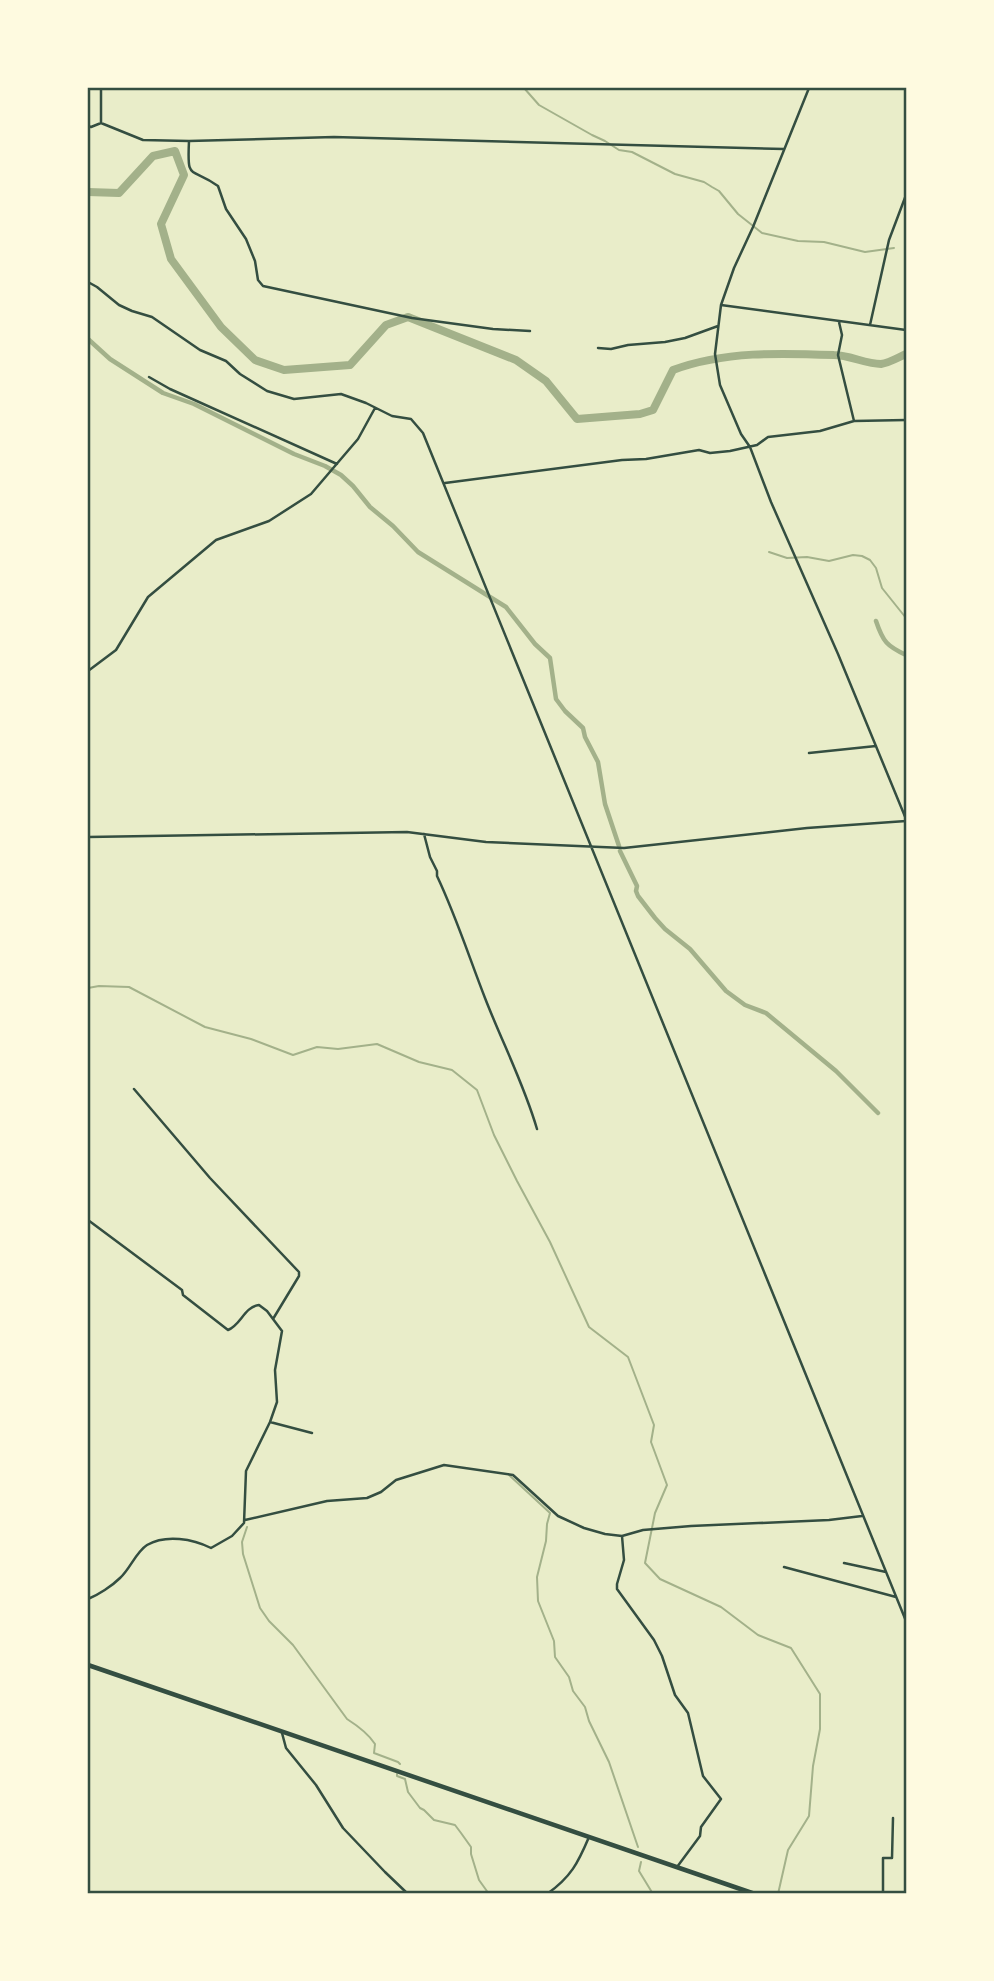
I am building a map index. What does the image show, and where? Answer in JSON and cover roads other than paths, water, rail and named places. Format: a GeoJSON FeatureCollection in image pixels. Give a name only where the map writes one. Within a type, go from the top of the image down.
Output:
{"type":"FeatureCollection","features":[{"type":"Feature","properties":{"kind":"main road"},"geometry":{"type":"LineString","coordinates":[[88,1665],[753,1893]]}},
{"type":"Feature","properties":{"kind":"street"},"geometry":{"type":"LineString","coordinates":[[101,123],[102,88]]}},
{"type":"Feature","properties":{"kind":"street"},"geometry":{"type":"LineString","coordinates":[[88,837],[407,832],[486,842],[624,848],[906,820],[750,447],[741,434],[720,385],[716,368],[715,354],[721,305],[809,88]]}},
{"type":"Feature","properties":{"kind":"street"},"geometry":{"type":"LineString","coordinates":[[88,126],[101,123],[142,140],[334,137],[784,149]]}},
{"type":"Feature","properties":{"kind":"street"},"geometry":{"type":"LineString","coordinates":[[189,141],[188,165],[191,171],[218,186],[226,209],[246,239],[255,261],[258,280],[263,286],[412,318],[530,331]]}},
{"type":"Feature","properties":{"kind":"street"},"geometry":{"type":"LineString","coordinates":[[870,325],[889,240],[906,195]]}},
{"type":"Feature","properties":{"kind":"street"},"geometry":{"type":"LineString","coordinates":[[88,282],[119,304],[152,317],[200,350],[226,361],[240,374],[267,391],[295,399],[341,394],[392,416],[411,419],[423,432],[906,1621]]}},
{"type":"Feature","properties":{"kind":"street"},"geometry":{"type":"LineString","coordinates":[[721,305],[906,330]]}},
{"type":"Feature","properties":{"kind":"street"},"geometry":{"type":"LineString","coordinates":[[838,321],[842,335],[838,355],[854,421]]}},
{"type":"Feature","properties":{"kind":"street"},"geometry":{"type":"LineString","coordinates":[[598,348],[611,349],[665,342],[718,326]]}},
{"type":"Feature","properties":{"kind":"street"},"geometry":{"type":"LineString","coordinates":[[149,377],[337,464]]}},
{"type":"Feature","properties":{"kind":"street"},"geometry":{"type":"LineString","coordinates":[[88,671],[116,650],[148,597],[216,540],[269,521],[316,489],[363,432],[375,408]]}},
{"type":"Feature","properties":{"kind":"street"},"geometry":{"type":"LineString","coordinates":[[444,484],[699,450],[710,453],[750,447],[768,438],[820,431],[854,421],[906,420]]}},
{"type":"Feature","properties":{"kind":"street"},"geometry":{"type":"LineString","coordinates":[[808,753],[876,746]]}},
{"type":"Feature","properties":{"kind":"street"},"geometry":{"type":"LineString","coordinates":[[424,834],[437,876],[452,906],[468,955],[537,1129]]}},
{"type":"Feature","properties":{"kind":"street"},"geometry":{"type":"LineString","coordinates":[[134,1089],[209,1178],[299,1272],[273,1319]]}},
{"type":"Feature","properties":{"kind":"street"},"geometry":{"type":"LineString","coordinates":[[88,1220],[182,1290],[183,1295],[228,1330],[233,1328],[252,1306],[259,1305],[282,1331],[275,1370],[276,1402],[270,1422],[246,1471],[244,1520],[239,1530],[211,1548],[198,1542],[183,1540],[160,1540],[146,1545],[120,1579],[88,1599]]}},
{"type":"Feature","properties":{"kind":"street"},"geometry":{"type":"LineString","coordinates":[[270,1422],[312,1433]]}},
{"type":"Feature","properties":{"kind":"street"},"geometry":{"type":"LineString","coordinates":[[244,1520],[327,1501],[367,1498],[381,1492],[396,1480],[444,1465],[513,1475],[558,1516],[605,1534],[622,1536],[643,1530],[691,1526],[862,1516]]}},
{"type":"Feature","properties":{"kind":"street"},"geometry":{"type":"LineString","coordinates":[[622,1536],[624,1560],[617,1589],[654,1640],[662,1656],[675,1695],[688,1713],[703,1776],[721,1799],[701,1827],[700,1836],[677,1867]]}},
{"type":"Feature","properties":{"kind":"street"},"geometry":{"type":"LineString","coordinates":[[844,1563],[886,1572]]}},
{"type":"Feature","properties":{"kind":"street"},"geometry":{"type":"LineString","coordinates":[[785,1567],[896,1597]]}},
{"type":"Feature","properties":{"kind":"street"},"geometry":{"type":"LineString","coordinates":[[280,1730],[286,1748],[316,1785],[343,1828],[408,1894]]}},
{"type":"Feature","properties":{"kind":"street"},"geometry":{"type":"LineString","coordinates":[[883,1894],[883,1858],[892,1857],[893,1818]]}},
{"type":"Feature","properties":{"kind":"street"},"geometry":{"type":"LineString","coordinates":[[547,1894],[567,1878],[589,1836]]}},
{"type":"Feature","properties":{"kind":"waterway"},"geometry":{"type":"LineString","coordinates":[[524,88],[539,105],[619,150],[632,152],[675,174],[704,182],[719,191],[738,214],[762,233],[798,241],[824,242],[865,252],[894,248]]}},
{"type":"Feature","properties":{"kind":"waterway"},"geometry":{"type":"LineString","coordinates":[[88,192],[119,193],[153,156],[175,151],[184,175],[161,224],[171,259],[221,327],[255,360],[284,370],[350,365],[386,325],[408,317],[516,360],[546,381],[577,419],[640,414],[653,410],[673,370],[712,359],[814,354],[840,355],[881,364],[906,354]]}},
{"type":"Feature","properties":{"kind":"waterway"},"geometry":{"type":"LineString","coordinates":[[88,339],[110,359],[163,393],[194,404],[341,475],[370,507],[418,552],[506,607],[535,644],[550,658],[556,699],[583,728],[598,762],[605,804],[619,846]]}},
{"type":"Feature","properties":{"kind":"waterway"},"geometry":{"type":"LineString","coordinates":[[769,552],[787,558],[807,557],[829,561],[853,555],[862,556],[870,560],[876,568],[882,588],[906,618]]}},
{"type":"Feature","properties":{"kind":"waterway"},"geometry":{"type":"LineString","coordinates":[[876,621],[886,642],[906,655]]}},
{"type":"Feature","properties":{"kind":"waterway"},"geometry":{"type":"LineString","coordinates":[[620,851],[637,886],[638,896],[665,929],[690,949],[726,991],[745,1005],[766,1013],[836,1071],[878,1113]]}},
{"type":"Feature","properties":{"kind":"waterway"},"geometry":{"type":"LineString","coordinates":[[88,988],[129,987],[205,1027],[251,1039],[293,1055],[317,1047],[338,1049],[377,1044],[419,1062],[452,1070],[477,1090],[494,1135],[550,1242],[589,1327],[628,1357],[654,1425],[651,1442],[667,1485],[655,1513],[645,1563],[660,1579],[721,1607],[758,1635],[791,1648],[820,1694],[820,1729],[813,1766],[809,1816],[788,1850],[778,1894]]}},
{"type":"Feature","properties":{"kind":"waterway"},"geometry":{"type":"LineString","coordinates":[[509,1475],[550,1513],[537,1577],[538,1601],[554,1641],[555,1657],[585,1707],[609,1762],[638,1847]]}},
{"type":"Feature","properties":{"kind":"waterway"},"geometry":{"type":"LineString","coordinates":[[247,1527],[242,1542],[243,1554],[260,1608],[293,1645],[347,1719],[372,1740],[375,1744],[374,1753],[400,1764]]}},
{"type":"Feature","properties":{"kind":"waterway"},"geometry":{"type":"LineString","coordinates":[[397,1774],[405,1779],[408,1792],[420,1808],[434,1820],[455,1825],[471,1847],[479,1880],[489,1894]]}},
{"type":"Feature","properties":{"kind":"waterway"},"geometry":{"type":"LineString","coordinates":[[641,1862],[639,1871],[653,1894]]}}]}
